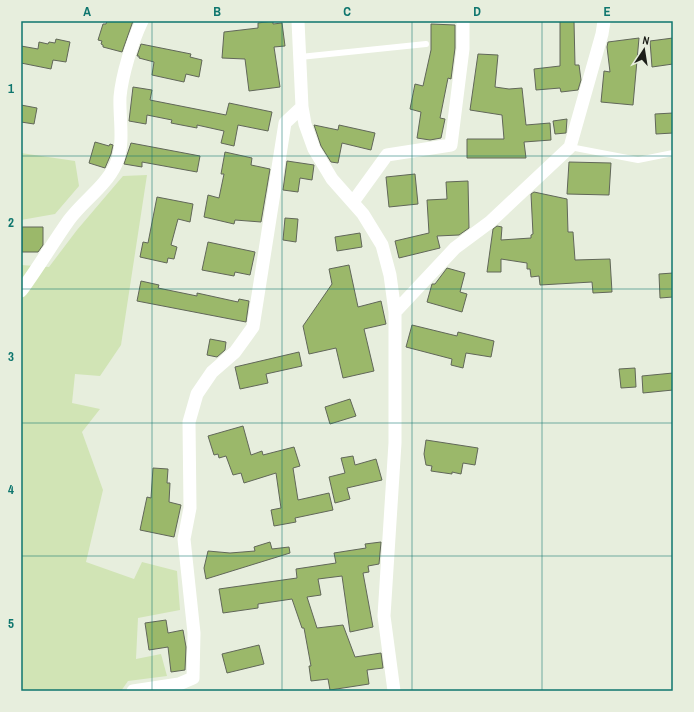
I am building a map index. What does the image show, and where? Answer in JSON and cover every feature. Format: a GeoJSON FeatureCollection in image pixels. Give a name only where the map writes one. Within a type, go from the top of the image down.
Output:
{"type":"FeatureCollection","features":[{"type":"Feature","properties":{"kind":"street"},"geometry":{"type":"LineString","coordinates":[[21,291],[38,269],[70,219],[107,177],[117,163],[122,129],[120,98],[123,79],[142,21]]}},
{"type":"Feature","properties":{"kind":"street"},"geometry":{"type":"LineString","coordinates":[[298,21],[302,106],[305,124],[314,149],[332,178],[363,214],[382,245],[390,275],[395,312],[395,444],[384,616],[394,691]]}},
{"type":"Feature","properties":{"kind":"street"},"geometry":{"type":"LineString","coordinates":[[353,202],[387,155],[451,145],[463,49],[463,21]]}},
{"type":"Feature","properties":{"kind":"street"},"geometry":{"type":"LineString","coordinates":[[395,312],[455,248],[490,222],[570,147],[602,34],[604,21]]}},
{"type":"Feature","properties":{"kind":"street"},"geometry":{"type":"LineString","coordinates":[[133,691],[179,684],[193,678],[194,633],[184,539],[190,508],[188,422],[197,394],[212,372],[234,352],[253,327],[285,123],[302,106]]}},
{"type":"Feature","properties":{"kind":"lane"},"geometry":{"type":"LineString","coordinates":[[300,57],[426,44]]}},
{"type":"Feature","properties":{"kind":"lane"},"geometry":{"type":"LineString","coordinates":[[570,147],[638,160],[673,153]]}},
{"type":"Feature","properties":{"kind":"green space"},"geometry":{"type":"Polygon","coordinates":[[[21,153],[75,161],[79,186],[55,214],[21,220],[21,153]]]}},
{"type":"Feature","properties":{"kind":"green space"},"geometry":{"type":"Polygon","coordinates":[[[147,175],[121,345],[100,376],[75,374],[72,403],[100,409],[82,432],[103,490],[86,562],[134,579],[142,562],[177,571],[180,610],[138,618],[136,659],[161,654],[167,676],[128,681],[121,691],[21,691],[21,265],[49,267],[77,230],[123,176],[147,175]]]}},
{"type":"Feature","properties":{"kind":"building"},"geometry":{"type":"Polygon","coordinates":[[[107,21],[133,21],[122,52],[103,47],[101,44],[102,41],[98,40],[103,24],[106,24],[107,21]]]}},
{"type":"Feature","properties":{"kind":"building"},"geometry":{"type":"Polygon","coordinates":[[[273,21],[273,24],[282,23],[285,46],[274,47],[280,87],[249,91],[245,59],[222,58],[224,32],[258,28],[258,23],[273,21]]]}},
{"type":"Feature","properties":{"kind":"building"},"geometry":{"type":"Polygon","coordinates":[[[560,21],[574,21],[575,65],[579,65],[581,80],[578,90],[561,92],[560,88],[536,90],[534,69],[560,66],[560,21]]]}},
{"type":"Feature","properties":{"kind":"building"},"geometry":{"type":"Polygon","coordinates":[[[431,24],[455,25],[455,48],[451,79],[448,78],[440,118],[445,119],[441,138],[430,140],[417,138],[421,112],[410,109],[415,84],[423,86],[431,50],[431,24]]]}},
{"type":"Feature","properties":{"kind":"building"},"geometry":{"type":"Polygon","coordinates":[[[639,38],[633,105],[601,102],[604,71],[610,72],[607,47],[608,42],[639,38]]]}},
{"type":"Feature","properties":{"kind":"building"},"geometry":{"type":"Polygon","coordinates":[[[673,38],[673,64],[652,67],[650,41],[673,38]]]}},
{"type":"Feature","properties":{"kind":"building"},"geometry":{"type":"Polygon","coordinates":[[[56,39],[70,42],[66,62],[53,60],[51,69],[21,63],[21,46],[38,49],[39,42],[48,44],[49,42],[55,43],[56,39]]]}},
{"type":"Feature","properties":{"kind":"building"},"geometry":{"type":"Polygon","coordinates":[[[141,44],[191,54],[190,57],[202,60],[199,77],[186,74],[184,82],[152,75],[154,62],[139,58],[139,56],[137,56],[141,44]]]}},
{"type":"Feature","properties":{"kind":"building"},"geometry":{"type":"Polygon","coordinates":[[[478,54],[498,55],[495,87],[509,89],[522,88],[526,125],[550,123],[551,140],[524,142],[526,158],[467,158],[467,139],[504,139],[502,115],[470,110],[478,54]]]}},
{"type":"Feature","properties":{"kind":"building"},"geometry":{"type":"Polygon","coordinates":[[[133,87],[152,90],[150,100],[226,115],[229,103],[272,112],[268,131],[238,125],[234,146],[221,143],[224,131],[197,125],[197,128],[171,123],[172,120],[147,115],[146,124],[129,121],[133,87]]]}},
{"type":"Feature","properties":{"kind":"building"},"geometry":{"type":"Polygon","coordinates":[[[21,105],[37,108],[34,124],[21,122],[21,105]]]}},
{"type":"Feature","properties":{"kind":"building"},"geometry":{"type":"Polygon","coordinates":[[[673,113],[673,133],[656,134],[655,114],[673,113]]]}},
{"type":"Feature","properties":{"kind":"building"},"geometry":{"type":"Polygon","coordinates":[[[567,119],[566,133],[555,134],[553,121],[567,119]]]}},
{"type":"Feature","properties":{"kind":"building"},"geometry":{"type":"Polygon","coordinates":[[[314,125],[338,130],[339,125],[375,133],[371,150],[342,143],[338,163],[331,162],[321,146],[314,125]]]}},
{"type":"Feature","properties":{"kind":"building"},"geometry":{"type":"Polygon","coordinates":[[[95,142],[109,146],[110,144],[113,145],[105,168],[89,163],[95,142]]]}},
{"type":"Feature","properties":{"kind":"building"},"geometry":{"type":"Polygon","coordinates":[[[131,143],[200,156],[197,172],[142,162],[142,167],[124,164],[131,143]]]}},
{"type":"Feature","properties":{"kind":"building"},"geometry":{"type":"Polygon","coordinates":[[[225,152],[252,158],[251,165],[270,169],[261,222],[235,220],[234,224],[204,217],[208,195],[219,198],[224,174],[221,174],[225,152]]]}},
{"type":"Feature","properties":{"kind":"building"},"geometry":{"type":"Polygon","coordinates":[[[287,161],[314,165],[312,180],[300,178],[298,192],[283,190],[287,161]]]}},
{"type":"Feature","properties":{"kind":"building"},"geometry":{"type":"Polygon","coordinates":[[[569,162],[611,163],[609,195],[567,194],[569,162]]]}},
{"type":"Feature","properties":{"kind":"building"},"geometry":{"type":"Polygon","coordinates":[[[415,174],[418,204],[389,207],[386,177],[415,174]]]}},
{"type":"Feature","properties":{"kind":"building"},"geometry":{"type":"Polygon","coordinates":[[[468,181],[469,228],[459,235],[437,236],[440,248],[399,258],[395,241],[429,233],[427,200],[447,199],[446,182],[468,181]]]}},
{"type":"Feature","properties":{"kind":"building"},"geometry":{"type":"Polygon","coordinates":[[[534,192],[567,199],[568,232],[573,232],[575,260],[610,259],[612,292],[593,293],[592,282],[540,285],[539,276],[531,277],[530,269],[527,269],[527,263],[501,259],[501,272],[487,272],[493,229],[497,226],[502,227],[501,240],[531,238],[531,235],[533,234],[531,194],[534,192]]]}},
{"type":"Feature","properties":{"kind":"building"},"geometry":{"type":"Polygon","coordinates":[[[157,197],[193,204],[190,222],[178,219],[171,245],[177,247],[174,259],[168,258],[167,263],[140,257],[143,242],[148,243],[157,197]]]}},
{"type":"Feature","properties":{"kind":"building"},"geometry":{"type":"Polygon","coordinates":[[[285,218],[298,219],[296,242],[283,240],[285,218]]]}},
{"type":"Feature","properties":{"kind":"building"},"geometry":{"type":"Polygon","coordinates":[[[22,227],[43,227],[43,245],[38,252],[22,252],[22,227]]]}},
{"type":"Feature","properties":{"kind":"building"},"geometry":{"type":"Polygon","coordinates":[[[360,233],[362,247],[337,251],[335,237],[360,233]]]}},
{"type":"Feature","properties":{"kind":"building"},"geometry":{"type":"Polygon","coordinates":[[[208,242],[255,252],[250,275],[235,272],[234,276],[202,270],[208,242]]]}},
{"type":"Feature","properties":{"kind":"building"},"geometry":{"type":"Polygon","coordinates":[[[349,265],[358,307],[381,301],[386,324],[364,329],[374,371],[343,378],[336,348],[309,354],[303,326],[332,284],[329,269],[349,265]]]}},
{"type":"Feature","properties":{"kind":"building"},"geometry":{"type":"Polygon","coordinates":[[[447,268],[465,273],[460,292],[467,294],[462,312],[427,302],[432,284],[435,284],[447,268]]]}},
{"type":"Feature","properties":{"kind":"building"},"geometry":{"type":"Polygon","coordinates":[[[673,273],[673,297],[660,298],[659,274],[673,273]]]}},
{"type":"Feature","properties":{"kind":"building"},"geometry":{"type":"Polygon","coordinates":[[[141,281],[159,285],[158,288],[197,296],[197,293],[238,302],[239,299],[249,301],[246,322],[137,301],[141,281]]]}},
{"type":"Feature","properties":{"kind":"building"},"geometry":{"type":"Polygon","coordinates":[[[412,325],[457,336],[458,332],[494,341],[491,357],[466,353],[463,368],[451,365],[452,359],[406,347],[412,325]]]}},
{"type":"Feature","properties":{"kind":"building"},"geometry":{"type":"Polygon","coordinates":[[[210,339],[226,342],[225,350],[217,357],[207,355],[210,339]]]}},
{"type":"Feature","properties":{"kind":"building"},"geometry":{"type":"Polygon","coordinates":[[[299,352],[302,366],[266,374],[268,383],[240,389],[235,367],[299,352]]]}},
{"type":"Feature","properties":{"kind":"building"},"geometry":{"type":"Polygon","coordinates":[[[635,368],[636,387],[621,388],[619,369],[635,368]]]}},
{"type":"Feature","properties":{"kind":"building"},"geometry":{"type":"Polygon","coordinates":[[[673,373],[673,390],[643,393],[642,376],[673,373]]]}},
{"type":"Feature","properties":{"kind":"building"},"geometry":{"type":"Polygon","coordinates":[[[350,399],[356,416],[330,424],[325,407],[350,399]]]}},
{"type":"Feature","properties":{"kind":"building"},"geometry":{"type":"Polygon","coordinates":[[[243,426],[251,455],[262,451],[263,455],[294,447],[300,466],[293,468],[298,500],[329,493],[333,510],[295,518],[296,522],[274,526],[271,510],[281,508],[276,473],[244,483],[241,473],[233,475],[226,456],[219,458],[218,454],[214,455],[208,436],[243,426]]]}},
{"type":"Feature","properties":{"kind":"building"},"geometry":{"type":"Polygon","coordinates":[[[426,440],[478,448],[475,465],[463,463],[461,474],[431,471],[432,466],[426,465],[424,454],[426,440]]]}},
{"type":"Feature","properties":{"kind":"building"},"geometry":{"type":"Polygon","coordinates":[[[353,456],[355,465],[376,459],[382,480],[347,488],[350,499],[335,503],[329,477],[345,473],[341,458],[353,456]]]}},
{"type":"Feature","properties":{"kind":"building"},"geometry":{"type":"Polygon","coordinates":[[[153,468],[168,469],[167,483],[170,483],[169,502],[181,505],[174,537],[140,530],[147,497],[151,498],[153,468]]]}},
{"type":"Feature","properties":{"kind":"building"},"geometry":{"type":"Polygon","coordinates":[[[270,542],[272,549],[289,547],[290,553],[206,579],[204,568],[208,551],[230,553],[255,551],[254,547],[270,542]]]}},
{"type":"Feature","properties":{"kind":"building"},"geometry":{"type":"Polygon","coordinates":[[[381,542],[379,564],[368,566],[369,572],[363,573],[373,627],[350,632],[342,576],[318,579],[321,595],[307,597],[317,628],[343,625],[355,657],[381,653],[383,668],[367,670],[369,684],[330,690],[328,679],[311,681],[309,666],[311,666],[304,628],[302,628],[292,599],[258,604],[258,608],[223,613],[219,589],[297,578],[296,569],[336,563],[334,553],[366,548],[365,544],[381,542]]]}},
{"type":"Feature","properties":{"kind":"building"},"geometry":{"type":"Polygon","coordinates":[[[166,620],[168,633],[183,630],[186,647],[185,670],[171,672],[168,647],[149,650],[145,623],[166,620]]]}},
{"type":"Feature","properties":{"kind":"building"},"geometry":{"type":"Polygon","coordinates":[[[259,645],[264,664],[227,673],[222,654],[259,645]]]}}]}
